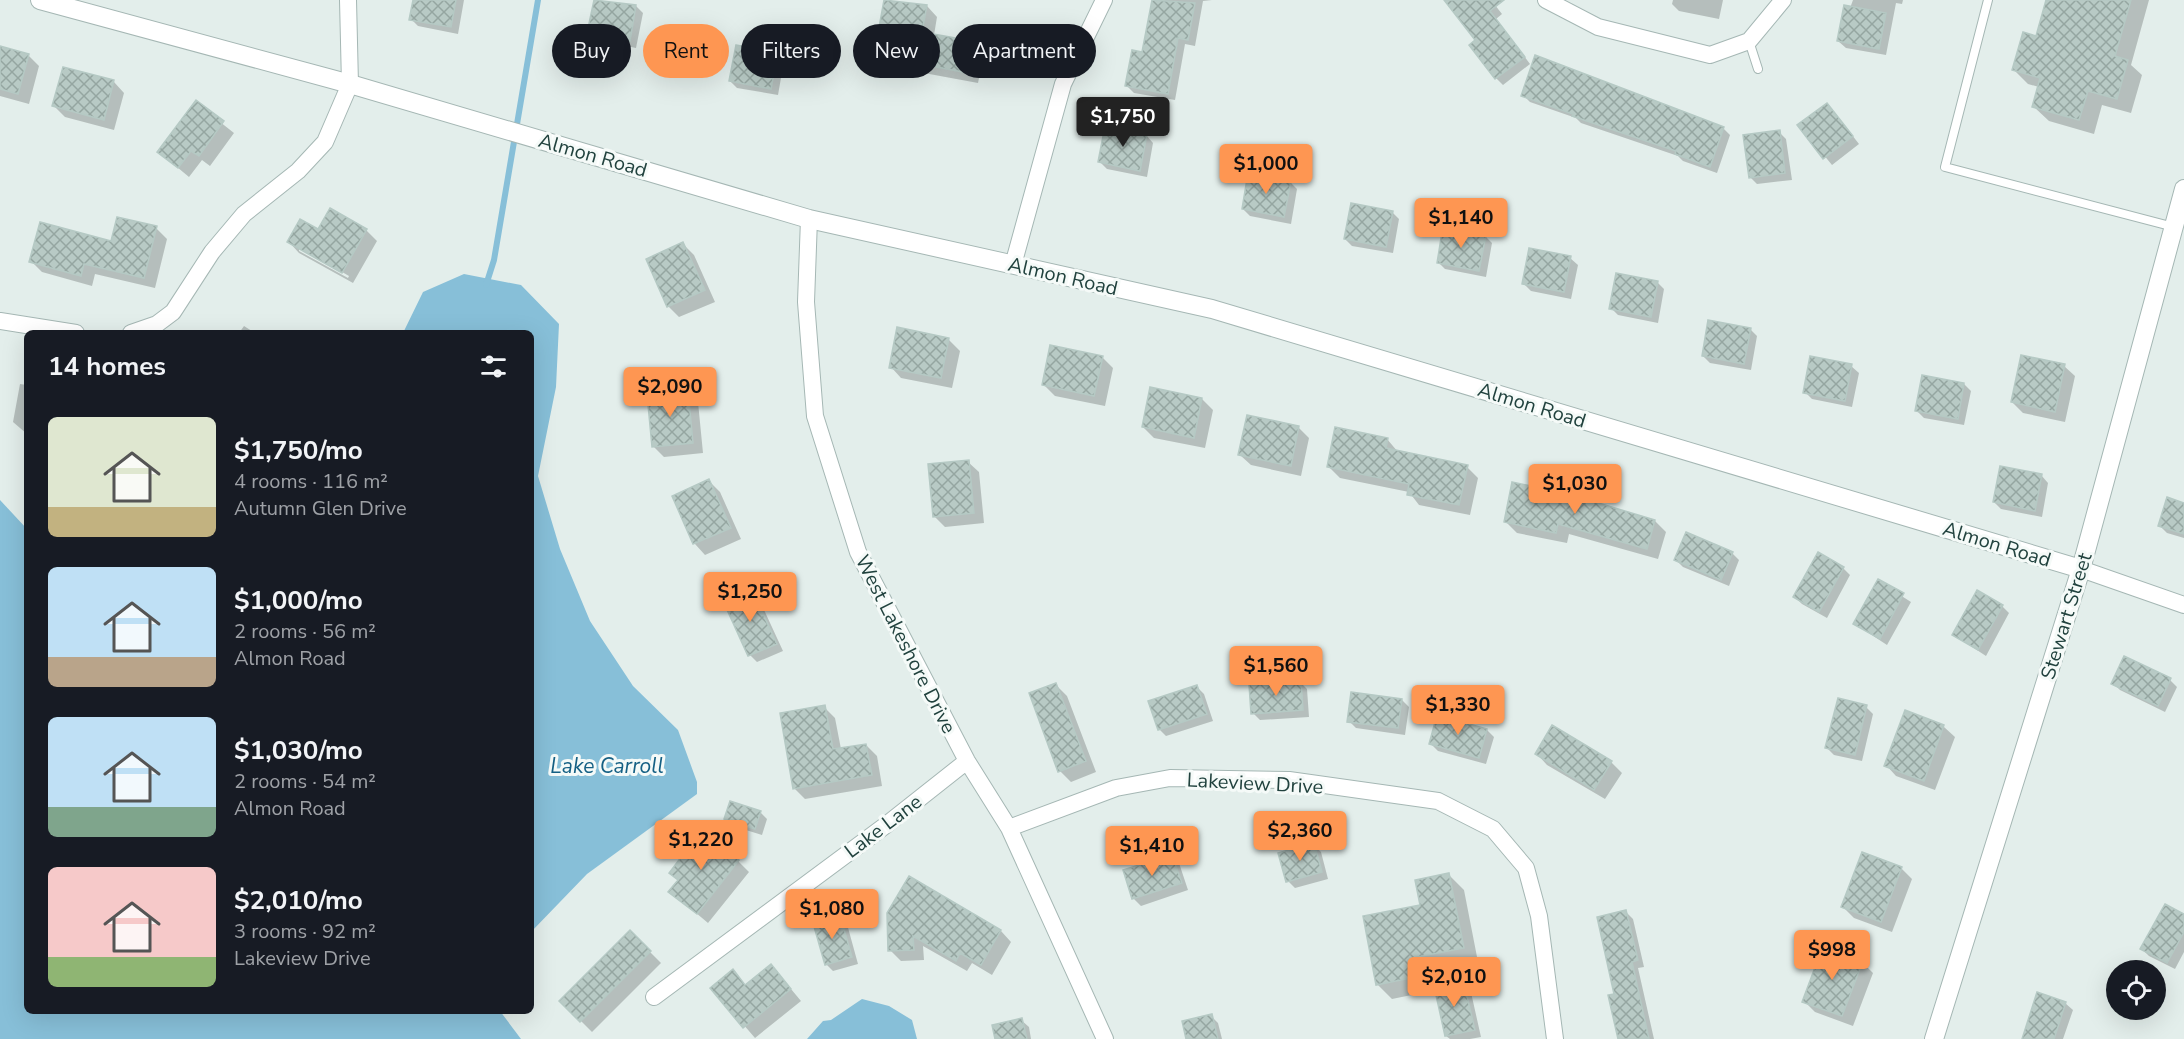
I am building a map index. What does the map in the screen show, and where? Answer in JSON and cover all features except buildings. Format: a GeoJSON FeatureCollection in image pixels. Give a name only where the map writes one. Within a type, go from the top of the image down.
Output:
{"type":"FeatureCollection","features":[{"type":"Feature","properties":{"kind":"street","name":"Almon Road"},"geometry":{"type":"LineString","coordinates":[[40,0],[350,84],[809,219],[1212,309],[2081,569]]}},
{"type":"Feature","properties":{"kind":"street"},"geometry":{"type":"LineString","coordinates":[[140,330],[158,324],[173,312],[212,252],[244,214],[315,154],[325,142],[350,84],[348,0]]}},
{"type":"Feature","properties":{"kind":"street"},"geometry":{"type":"LineString","coordinates":[[1013,265],[1063,84],[1104,0]]}},
{"type":"Feature","properties":{"kind":"street"},"geometry":{"type":"LineString","coordinates":[[1546,0],[1598,27],[1710,55],[1749,41],[1783,0]]}},
{"type":"Feature","properties":{"kind":"street","name":"Stewart Street"},"geometry":{"type":"LineString","coordinates":[[1934,1039],[2081,569],[2184,189]]}},
{"type":"Feature","properties":{"kind":"street","name":"West Lakeshore Drive"},"geometry":{"type":"LineString","coordinates":[[809,219],[806,302],[815,416],[858,552],[967,761],[1009,828],[1105,1039]]}},
{"type":"Feature","properties":{"kind":"street"},"geometry":{"type":"LineString","coordinates":[[0,321],[57,330]]}},
{"type":"Feature","properties":{"kind":"street"},"geometry":{"type":"LineString","coordinates":[[2081,569],[2184,605]]}},
{"type":"Feature","properties":{"kind":"street","name":"Lake Lane"},"geometry":{"type":"LineString","coordinates":[[654,997],[886,825],[967,761]]}},
{"type":"Feature","properties":{"kind":"street","name":"Lakeview Drive"},"geometry":{"type":"LineString","coordinates":[[1009,828],[1116,788],[1170,778],[1289,780],[1438,801],[1493,829],[1526,868],[1539,916],[1555,1039]]}},
{"type":"Feature","properties":{"kind":"lane"},"geometry":{"type":"LineString","coordinates":[[1988,0],[1945,167],[2174,227]]}},
{"type":"Feature","properties":{"kind":"lane"},"geometry":{"type":"LineString","coordinates":[[1749,41],[1758,69]]}},
{"type":"Feature","properties":{"kind":"water","name":"Lake Carroll"},"geometry":{"type":"Polygon","coordinates":[[[464,274],[521,285],[559,324],[556,387],[538,476],[560,549],[590,621],[633,686],[678,730],[697,782],[697,794],[587,874],[534,929],[534,330],[404,330],[423,292],[464,274]]]}},
{"type":"Feature","properties":{"kind":"water"},"geometry":{"type":"Polygon","coordinates":[[[0,500],[24,526],[24,1014],[502,1014],[521,1039],[0,1039],[0,500]]]}},
{"type":"Feature","properties":{"kind":"water"},"geometry":{"type":"Polygon","coordinates":[[[862,999],[889,1006],[912,1020],[917,1039],[807,1039],[823,1021],[831,1020],[862,999]]]}},
{"type":"Feature","properties":{"kind":"waterway"},"geometry":{"type":"LineString","coordinates":[[486,285],[494,260],[538,0]]}}]}
